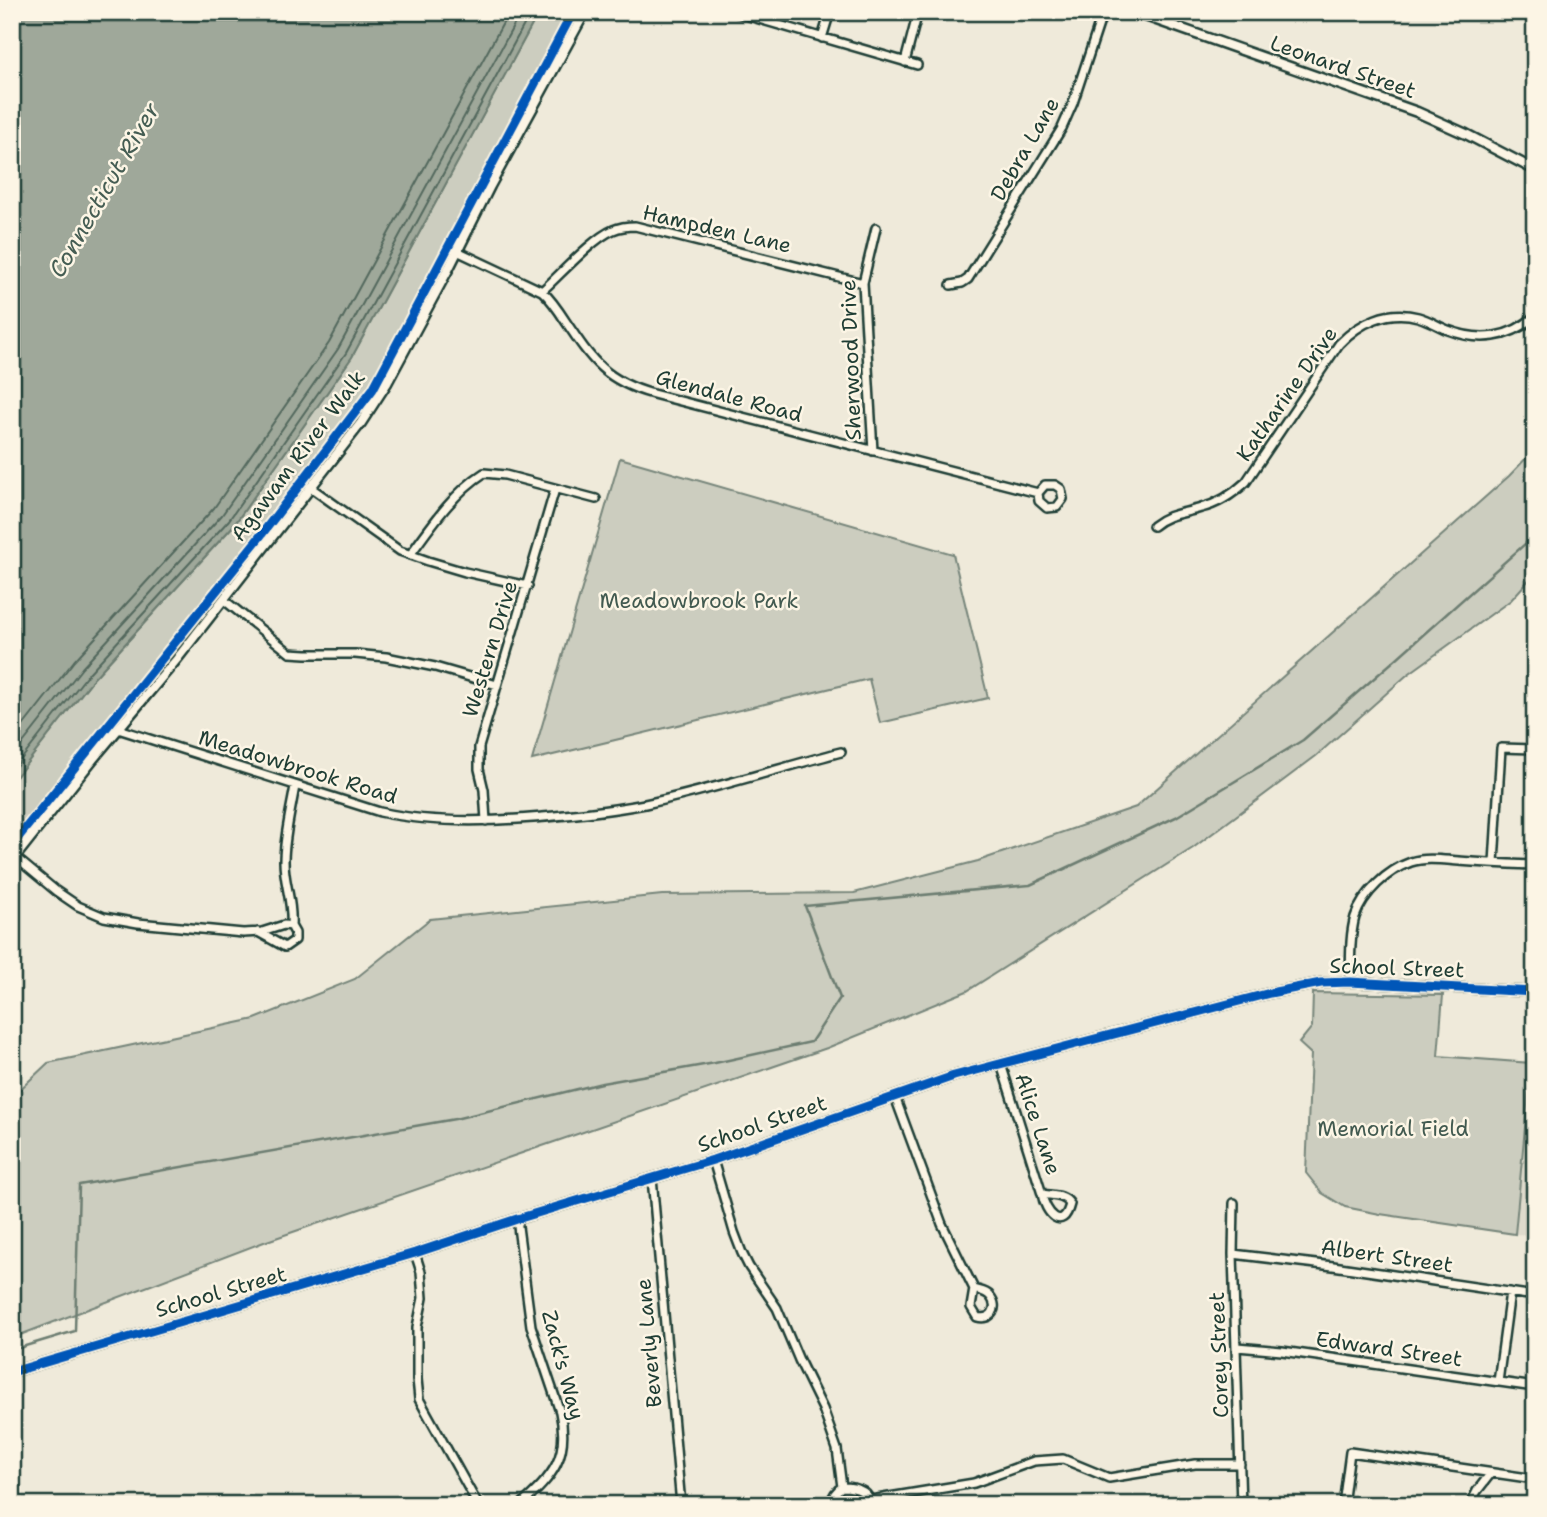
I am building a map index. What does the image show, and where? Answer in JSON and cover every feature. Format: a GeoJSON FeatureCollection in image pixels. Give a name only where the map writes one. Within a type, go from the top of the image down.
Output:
{"type":"FeatureCollection","features":[{"type":"Feature","properties":{"kind":"street"},"geometry":{"type":"LineString","coordinates":[[291,926],[243,933],[119,920],[78,906],[14,859],[153,689],[357,429],[383,390],[585,12]]}},
{"type":"Feature","properties":{"kind":"street"},"geometry":{"type":"LineString","coordinates":[[735,12],[917,65]]}},
{"type":"Feature","properties":{"kind":"street"},"geometry":{"type":"LineString","coordinates":[[822,38],[830,12]]}},
{"type":"Feature","properties":{"kind":"street"},"geometry":{"type":"LineString","coordinates":[[905,62],[918,12]]}},
{"type":"Feature","properties":{"kind":"street","name":"Debra Lane"},"geometry":{"type":"LineString","coordinates":[[951,285],[968,279],[1062,128],[1103,12]]}},
{"type":"Feature","properties":{"kind":"street","name":"Leonard Street"},"geometry":{"type":"LineString","coordinates":[[1134,12],[1156,16],[1417,111],[1535,170]]}},
{"type":"Feature","properties":{"kind":"street","name":"Hampden Lane"},"geometry":{"type":"LineString","coordinates":[[542,291],[607,233],[635,226],[863,283]]}},
{"type":"Feature","properties":{"kind":"street","name":"Sherwood Drive"},"geometry":{"type":"LineString","coordinates":[[873,451],[863,283],[876,228]]}},
{"type":"Feature","properties":{"kind":"street","name":"Glendale Road"},"geometry":{"type":"LineString","coordinates":[[457,251],[542,291],[597,364],[622,383],[653,394],[1038,493]]}},
{"type":"Feature","properties":{"kind":"street","name":"Katharine Drive"},"geometry":{"type":"LineString","coordinates":[[1153,526],[1173,514],[1197,510],[1219,502],[1238,490],[1339,344],[1365,323],[1386,316],[1409,315],[1455,332],[1488,337],[1520,328],[1535,316]]}},
{"type":"Feature","properties":{"kind":"street"},"geometry":{"type":"LineString","coordinates":[[410,555],[443,512],[484,473],[505,475],[596,499]]}},
{"type":"Feature","properties":{"kind":"street"},"geometry":{"type":"LineString","coordinates":[[310,486],[388,543],[410,555],[465,572],[528,586]]}},
{"type":"Feature","properties":{"kind":"street","name":"Western Drive"},"geometry":{"type":"LineString","coordinates":[[486,821],[479,747],[555,489]]}},
{"type":"Feature","properties":{"kind":"street"},"geometry":{"type":"LineString","coordinates":[[223,600],[290,653],[386,657],[435,667],[497,685]]}},
{"type":"Feature","properties":{"kind":"street","name":"Meadowbrook Road"},"geometry":{"type":"LineString","coordinates":[[118,729],[396,816],[486,821],[587,813],[645,804],[841,752]]}},
{"type":"Feature","properties":{"kind":"street"},"geometry":{"type":"LineString","coordinates":[[1494,863],[1501,748],[1535,749]]}},
{"type":"Feature","properties":{"kind":"street"},"geometry":{"type":"LineString","coordinates":[[258,932],[285,947],[295,940],[291,926],[292,908],[284,858],[295,786]]}},
{"type":"Feature","properties":{"kind":"street"},"geometry":{"type":"LineString","coordinates":[[1350,982],[1352,936],[1356,916],[1363,901],[1394,869],[1413,861],[1435,860],[1535,865]]}},
{"type":"Feature","properties":{"kind":"street","name":"School Street"},"geometry":{"type":"LineString","coordinates":[[12,1372],[415,1253],[713,1160],[954,1076],[1270,993],[1321,983],[1350,982],[1535,992]]}},
{"type":"Feature","properties":{"kind":"street","name":"Alice Lane"},"geometry":{"type":"LineString","coordinates":[[1001,1064],[1042,1194]]}},
{"type":"Feature","properties":{"kind":"street"},"geometry":{"type":"LineString","coordinates":[[895,1097],[942,1224],[974,1289]]}},
{"type":"Feature","properties":{"kind":"street"},"geometry":{"type":"LineString","coordinates":[[713,1160],[742,1253],[777,1308],[823,1409],[837,1449],[842,1487]]}},
{"type":"Feature","properties":{"kind":"street","name":"Beverly Lane"},"geometry":{"type":"LineString","coordinates":[[652,1178],[681,1505]]}},
{"type":"Feature","properties":{"kind":"street","name":"Corey Street"},"geometry":{"type":"LineString","coordinates":[[1234,1203],[1233,1254],[1241,1505]]}},
{"type":"Feature","properties":{"kind":"street","name":"Zack's Way"},"geometry":{"type":"LineString","coordinates":[[517,1219],[531,1326],[563,1425],[563,1442],[557,1465],[543,1485],[521,1505]]}},
{"type":"Feature","properties":{"kind":"street"},"geometry":{"type":"LineString","coordinates":[[415,1253],[421,1272],[423,1298],[417,1328],[419,1399],[478,1505]]}},
{"type":"Feature","properties":{"kind":"street","name":"Albert Street"},"geometry":{"type":"LineString","coordinates":[[1233,1254],[1535,1296]]}},
{"type":"Feature","properties":{"kind":"street"},"geometry":{"type":"LineString","coordinates":[[1498,1382],[1510,1292]]}},
{"type":"Feature","properties":{"kind":"street","name":"Edward Street"},"geometry":{"type":"LineString","coordinates":[[1237,1348],[1282,1351],[1535,1387]]}},
{"type":"Feature","properties":{"kind":"street"},"geometry":{"type":"LineString","coordinates":[[1343,1505],[1350,1452],[1535,1479]]}},
{"type":"Feature","properties":{"kind":"street"},"geometry":{"type":"LineString","coordinates":[[842,1487],[860,1490],[869,1497],[871,1503],[974,1483],[1034,1461],[1063,1459],[1109,1478],[1195,1464],[1240,1464]]}},
{"type":"Feature","properties":{"kind":"street"},"geometry":{"type":"LineString","coordinates":[[1470,1505],[1491,1473]]}},
{"type":"Feature","properties":{"kind":"street"},"geometry":{"type":"LineString","coordinates":[[830,1505],[834,1495],[842,1487]]}},
{"type":"Feature","properties":{"kind":"shaded area"},"geometry":{"type":"Polygon","coordinates":[[[1531,1063],[1535,1063],[1535,1236],[1515,1234],[1531,1063]]]}},
{"type":"Feature","properties":{"kind":"green space"},"geometry":{"type":"Polygon","coordinates":[[[539,12],[575,12],[374,390],[259,542],[12,849],[12,782],[94,678],[234,525],[352,357],[539,12]]]}},
{"type":"Feature","properties":{"kind":"green space"},"geometry":{"type":"Polygon","coordinates":[[[1535,449],[1535,573],[1511,600],[1407,675],[1316,756],[1193,848],[967,991],[827,1048],[264,1242],[12,1338],[12,1097],[48,1063],[255,1019],[355,979],[430,919],[662,895],[854,893],[978,861],[1136,807],[1509,476],[1535,449]]]}},
{"type":"Feature","properties":{"kind":"green space","name":"Meadowbrook Park"},"geometry":{"type":"Polygon","coordinates":[[[620,458],[953,554],[988,698],[880,723],[869,679],[532,760],[620,458]]]}},
{"type":"Feature","properties":{"kind":"green space","name":"Memorial Field"},"geometry":{"type":"Polygon","coordinates":[[[1313,993],[1443,995],[1438,1056],[1531,1063],[1515,1234],[1345,1207],[1322,1193],[1306,1173],[1311,1054],[1299,1043],[1312,1027],[1313,993]]]}},
{"type":"Feature","properties":{"kind":"water","name":"Connecticut River"},"geometry":{"type":"Polygon","coordinates":[[[12,12],[539,12],[352,357],[234,525],[94,678],[12,782],[12,12]]]}},
{"type":"Feature","properties":{"kind":"waterway"},"geometry":{"type":"LineString","coordinates":[[12,1350],[75,1331],[79,1185],[455,1119],[602,1083],[715,1063],[811,1042],[840,998],[805,906],[1030,885],[1176,817],[1303,740],[1535,535]]}},
{"type":"Feature","properties":{"kind":"cycle path","name":"Agawam River Walk"},"geometry":{"type":"LineString","coordinates":[[12,845],[258,539],[373,389],[573,12]]}},
{"type":"Feature","properties":{"kind":"cycle path"},"geometry":{"type":"LineString","coordinates":[[12,1372],[415,1253],[713,1160],[954,1076],[1270,993],[1321,983],[1350,982],[1535,992]]}}]}
